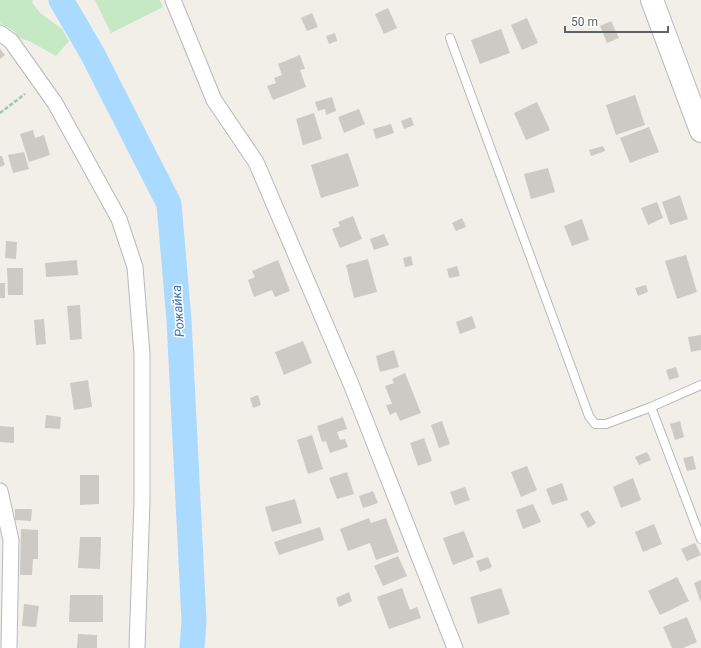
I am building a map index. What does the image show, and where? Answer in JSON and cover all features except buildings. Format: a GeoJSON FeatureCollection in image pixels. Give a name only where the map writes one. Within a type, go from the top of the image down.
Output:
{"type":"FeatureCollection","features":[{"type":"Feature","properties":{"kind":"street"},"geometry":{"type":"LineString","coordinates":[[173,0],[214,100],[256,162],[351,384],[455,648]]}},
{"type":"Feature","properties":{"kind":"street"},"geometry":{"type":"LineString","coordinates":[[652,0],[701,131]]}},
{"type":"Feature","properties":{"kind":"street"},"geometry":{"type":"LineString","coordinates":[[0,33],[11,41],[55,104],[119,219],[135,267],[142,354],[142,500],[137,648]]}},
{"type":"Feature","properties":{"kind":"street"},"geometry":{"type":"LineString","coordinates":[[0,491],[11,540],[8,648]]}},
{"type":"Feature","properties":{"kind":"lane"},"geometry":{"type":"LineString","coordinates":[[450,38],[589,416],[595,424],[606,424],[651,407],[701,385]]}},
{"type":"Feature","properties":{"kind":"lane"},"geometry":{"type":"LineString","coordinates":[[651,407],[701,539]]}},
{"type":"Feature","properties":{"kind":"path"},"geometry":{"type":"LineString","coordinates":[[0,113],[25,94]]}},
{"type":"Feature","properties":{"kind":"green space"},"geometry":{"type":"Polygon","coordinates":[[[0,0],[33,0],[32,2],[40,13],[62,29],[69,41],[56,56],[31,42],[18,37],[14,31],[0,23],[0,0]]]}},
{"type":"Feature","properties":{"kind":"green space"},"geometry":{"type":"Polygon","coordinates":[[[95,0],[160,0],[163,7],[111,33],[95,0]]]}},
{"type":"Feature","properties":{"kind":"waterway","name":"Рожайка"},"geometry":{"type":"LineString","coordinates":[[61,0],[92,53],[169,204],[179,320],[194,621],[192,648]]}}]}
